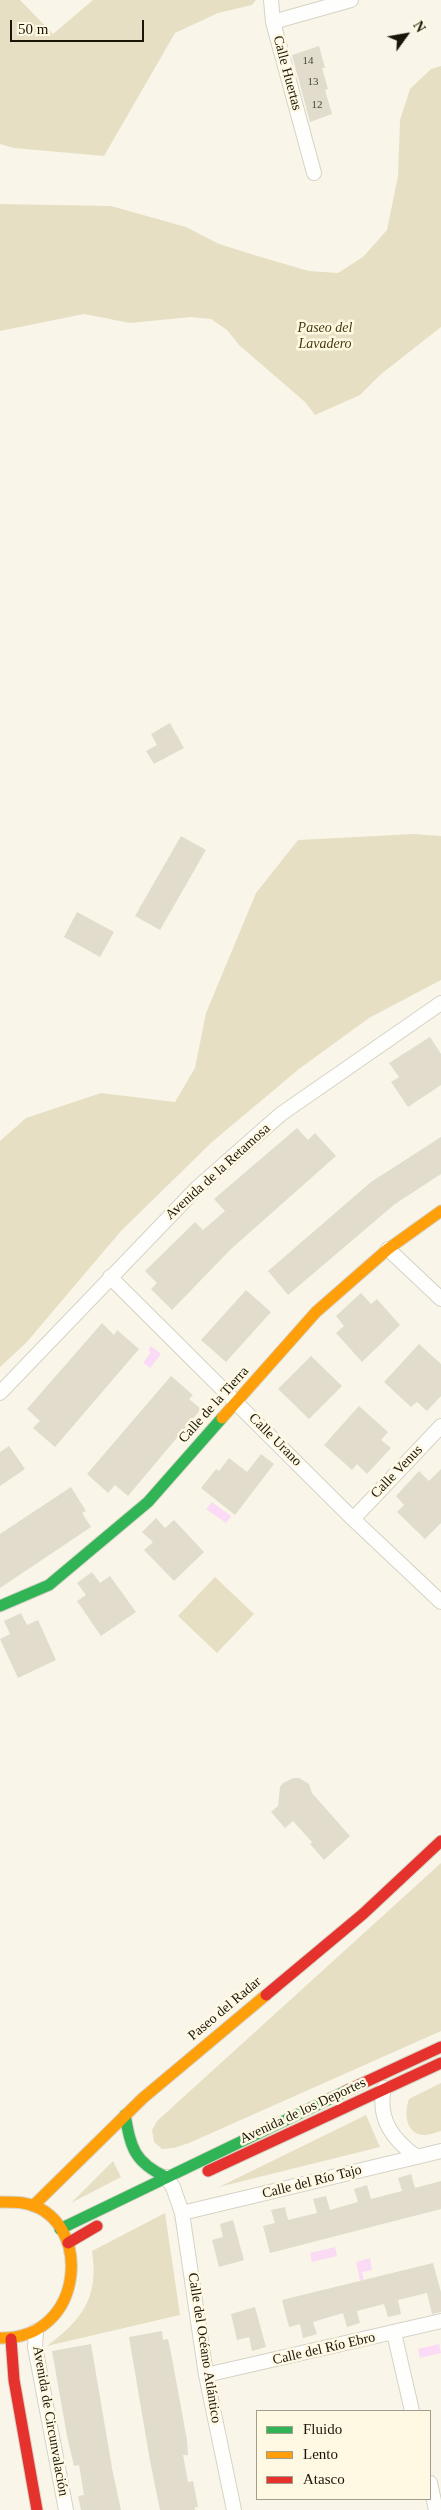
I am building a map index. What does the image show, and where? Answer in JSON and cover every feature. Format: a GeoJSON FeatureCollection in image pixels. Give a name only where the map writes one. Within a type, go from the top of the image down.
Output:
{"type":"FeatureCollection","features":[{"type":"Feature","properties":{"kind":"street"},"geometry":{"type":"LineString","coordinates":[[271,0],[273,22]]}},
{"type":"Feature","properties":{"kind":"street","name":"Calle Huertas"},"geometry":{"type":"LineString","coordinates":[[314,173],[273,22],[351,0]]}},
{"type":"Feature","properties":{"kind":"street","name":"Avenida de la Retamosa"},"geometry":{"type":"LineString","coordinates":[[0,1393],[197,1188],[282,1114],[441,1003]]}},
{"type":"Feature","properties":{"kind":"street","name":"Calle de la Tierra"},"geometry":{"type":"LineString","coordinates":[[0,1606],[49,1586],[148,1502],[316,1312],[388,1249],[441,1211]]}},
{"type":"Feature","properties":{"kind":"street"},"geometry":{"type":"LineString","coordinates":[[388,1249],[441,1299]]}},
{"type":"Feature","properties":{"kind":"street","name":"Calle Urano"},"geometry":{"type":"LineString","coordinates":[[110,1277],[353,1519],[441,1602]]}},
{"type":"Feature","properties":{"kind":"street","name":"Calle Venus"},"geometry":{"type":"LineString","coordinates":[[353,1519],[441,1426]]}},
{"type":"Feature","properties":{"kind":"street","name":"Paseo del Radar"},"geometry":{"type":"LineString","coordinates":[[33,2206],[125,2115],[363,1914],[441,1841]]}},
{"type":"Feature","properties":{"kind":"street","name":"Avenida de los Deportes"},"geometry":{"type":"LineString","coordinates":[[60,2229],[169,2182],[265,2128],[441,2047]]}},
{"type":"Feature","properties":{"kind":"street","name":"Avenida de los Deportes"},"geometry":{"type":"LineString","coordinates":[[135,2206],[169,2182],[193,2178],[441,2063]]}},
{"type":"Feature","properties":{"kind":"street"},"geometry":{"type":"LineString","coordinates":[[384,2088],[383,2115],[388,2130],[402,2146],[417,2157]]}},
{"type":"Feature","properties":{"kind":"street"},"geometry":{"type":"LineString","coordinates":[[125,2115],[130,2142],[141,2164],[169,2182]]}},
{"type":"Feature","properties":{"kind":"street","name":"Calle del Río Tajo"},"geometry":{"type":"LineString","coordinates":[[182,2213],[441,2151]]}},
{"type":"Feature","properties":{"kind":"street","name":"Calle del Océano Atlántico"},"geometry":{"type":"LineString","coordinates":[[169,2182],[182,2213],[206,2375],[234,2510]]}},
{"type":"Feature","properties":{"kind":"street"},"geometry":{"type":"LineString","coordinates":[[0,2202],[7,2201],[33,2206],[47,2215],[60,2229],[68,2242],[74,2263],[70,2290],[65,2303],[53,2319],[36,2331],[6,2338]]}},
{"type":"Feature","properties":{"kind":"street"},"geometry":{"type":"LineString","coordinates":[[68,2242],[104,2222]]}},
{"type":"Feature","properties":{"kind":"street","name":"Calle del Río Ebro"},"geometry":{"type":"LineString","coordinates":[[206,2375],[441,2321]]}},
{"type":"Feature","properties":{"kind":"street","name":"Avenida de Circunvalación"},"geometry":{"type":"LineString","coordinates":[[36,2331],[35,2347],[66,2510]]}},
{"type":"Feature","properties":{"kind":"street"},"geometry":{"type":"LineString","coordinates":[[394,2333],[412,2410]]}},
{"type":"Feature","properties":{"kind":"street","name":"Avenida de Circunvalación"},"geometry":{"type":"LineString","coordinates":[[6,2338],[37,2510]]}},
{"type":"Feature","properties":{"kind":"street"},"geometry":{"type":"LineString","coordinates":[[431,2488],[436,2510]]}},
{"type":"Feature","properties":{"kind":"green space"},"geometry":{"type":"Polygon","coordinates":[[[0,0],[20,0],[53,34],[93,0],[256,0],[252,5],[218,13],[175,33],[104,156],[14,148],[0,144],[0,0]]]}},
{"type":"Feature","properties":{"kind":"green space","name":"Paseo del Lavadero"},"geometry":{"type":"Polygon","coordinates":[[[441,66],[441,327],[380,375],[360,395],[315,415],[305,402],[239,345],[227,330],[211,319],[191,317],[130,323],[84,314],[0,331],[0,204],[111,206],[186,227],[219,244],[264,258],[309,271],[338,273],[363,257],[387,230],[398,176],[400,120],[410,89],[431,69],[441,66]]]}},
{"type":"Feature","properties":{"kind":"green space"},"geometry":{"type":"Polygon","coordinates":[[[414,834],[441,836],[441,980],[369,1018],[299,1069],[212,1142],[121,1231],[26,1343],[0,1367],[0,1141],[26,1118],[101,1093],[175,1102],[195,1068],[206,1013],[256,893],[298,840],[414,834]]]}},
{"type":"Feature","properties":{"kind":"green space"},"geometry":{"type":"Polygon","coordinates":[[[215,1577],[254,1614],[217,1653],[178,1616],[215,1577]]]}},
{"type":"Feature","properties":{"kind":"green space"},"geometry":{"type":"Polygon","coordinates":[[[441,1863],[441,2031],[189,2143],[174,2148],[162,2149],[154,2142],[152,2130],[157,2121],[441,1863]]]}},
{"type":"Feature","properties":{"kind":"green space"},"geometry":{"type":"Polygon","coordinates":[[[441,2083],[441,2131],[427,2135],[418,2134],[413,2131],[408,2122],[407,2104],[409,2099],[441,2083]]]}},
{"type":"Feature","properties":{"kind":"green space"},"geometry":{"type":"Polygon","coordinates":[[[366,2115],[380,2147],[219,2187],[366,2115]]]}},
{"type":"Feature","properties":{"kind":"green space"},"geometry":{"type":"Polygon","coordinates":[[[113,2161],[121,2177],[71,2203],[113,2161]]]}},
{"type":"Feature","properties":{"kind":"green space"},"geometry":{"type":"Polygon","coordinates":[[[165,2213],[180,2315],[47,2346],[70,2326],[86,2306],[93,2281],[92,2251],[165,2213]]]}},
{"type":"Feature","properties":{"kind":"shaded area"},"geometry":{"type":"Polygon","coordinates":[[[151,1346],[161,1354],[150,1368],[143,1363],[151,1352],[148,1350],[151,1346]]]}},
{"type":"Feature","properties":{"kind":"shaded area"},"geometry":{"type":"Polygon","coordinates":[[[212,1502],[231,1516],[226,1523],[206,1509],[212,1502]]]}},
{"type":"Feature","properties":{"kind":"shaded area"},"geometry":{"type":"Polygon","coordinates":[[[335,2247],[337,2256],[312,2262],[310,2253],[335,2247]]]}},
{"type":"Feature","properties":{"kind":"shaded area"},"geometry":{"type":"Polygon","coordinates":[[[370,2258],[372,2270],[362,2272],[364,2280],[360,2281],[356,2262],[370,2258]]]}},
{"type":"Feature","properties":{"kind":"shaded area"},"geometry":{"type":"Polygon","coordinates":[[[439,2344],[441,2353],[420,2358],[418,2349],[439,2344]]]}},
{"type":"Feature","properties":{"kind":"building"},"geometry":{"type":"Polygon","coordinates":[[[319,46],[325,68],[322,68],[328,89],[325,90],[332,114],[310,122],[292,55],[319,46]]]}},
{"type":"Feature","properties":{"kind":"building"},"geometry":{"type":"Polygon","coordinates":[[[170,723],[184,748],[154,764],[146,751],[157,745],[151,734],[170,723]]]}},
{"type":"Feature","properties":{"kind":"building"},"geometry":{"type":"Polygon","coordinates":[[[181,836],[206,850],[160,930],[135,916],[181,836]]]}},
{"type":"Feature","properties":{"kind":"building"},"geometry":{"type":"Polygon","coordinates":[[[77,912],[114,932],[100,957],[64,937],[77,912]]]}},
{"type":"Feature","properties":{"kind":"building"},"geometry":{"type":"Polygon","coordinates":[[[430,1037],[441,1054],[441,1085],[408,1107],[391,1082],[399,1077],[389,1063],[430,1037]]]}},
{"type":"Feature","properties":{"kind":"building"},"geometry":{"type":"Polygon","coordinates":[[[297,1128],[308,1140],[315,1133],[336,1156],[231,1249],[172,1310],[151,1289],[157,1283],[145,1271],[195,1222],[203,1230],[225,1211],[214,1199],[297,1128]]]}},
{"type":"Feature","properties":{"kind":"building"},"geometry":{"type":"Polygon","coordinates":[[[441,1137],[441,1174],[395,1204],[288,1295],[268,1271],[371,1182],[441,1137]]]}},
{"type":"Feature","properties":{"kind":"building"},"geometry":{"type":"Polygon","coordinates":[[[246,1290],[271,1312],[226,1362],[201,1340],[246,1290]]]}},
{"type":"Feature","properties":{"kind":"building"},"geometry":{"type":"Polygon","coordinates":[[[361,1293],[371,1304],[377,1299],[400,1325],[362,1362],[336,1333],[344,1326],[336,1316],[361,1293]]]}},
{"type":"Feature","properties":{"kind":"building"},"geometry":{"type":"Polygon","coordinates":[[[102,1323],[114,1335],[117,1330],[139,1349],[55,1447],[33,1428],[40,1421],[27,1409],[102,1323]]]}},
{"type":"Feature","properties":{"kind":"building"},"geometry":{"type":"Polygon","coordinates":[[[419,1344],[441,1364],[441,1396],[427,1411],[417,1402],[411,1407],[384,1382],[419,1344]]]}},
{"type":"Feature","properties":{"kind":"building"},"geometry":{"type":"Polygon","coordinates":[[[311,1356],[342,1386],[309,1419],[278,1389],[311,1356]]]}},
{"type":"Feature","properties":{"kind":"building"},"geometry":{"type":"Polygon","coordinates":[[[171,1376],[193,1395],[189,1399],[201,1409],[128,1496],[115,1485],[108,1493],[87,1474],[171,1376]]]}},
{"type":"Feature","properties":{"kind":"building"},"geometry":{"type":"Polygon","coordinates":[[[359,1406],[388,1432],[381,1440],[391,1448],[367,1474],[357,1464],[352,1470],[324,1445],[359,1406]]]}},
{"type":"Feature","properties":{"kind":"building"},"geometry":{"type":"Polygon","coordinates":[[[9,1446],[25,1469],[0,1486],[0,1452],[9,1446]]]}},
{"type":"Feature","properties":{"kind":"building"},"geometry":{"type":"Polygon","coordinates":[[[261,1454],[274,1464],[235,1515],[201,1488],[216,1469],[219,1471],[229,1458],[247,1472],[261,1454]]]}},
{"type":"Feature","properties":{"kind":"building"},"geometry":{"type":"Polygon","coordinates":[[[441,1469],[441,1523],[425,1539],[397,1512],[404,1505],[396,1496],[419,1471],[429,1481],[441,1469]]]}},
{"type":"Feature","properties":{"kind":"building"},"geometry":{"type":"Polygon","coordinates":[[[71,1487],[86,1511],[82,1513],[91,1527],[0,1588],[0,1534],[71,1487]]]}},
{"type":"Feature","properties":{"kind":"building"},"geometry":{"type":"Polygon","coordinates":[[[156,1518],[165,1528],[174,1520],[204,1552],[174,1581],[144,1550],[153,1542],[142,1532],[156,1518]]]}},
{"type":"Feature","properties":{"kind":"building"},"geometry":{"type":"Polygon","coordinates":[[[92,1572],[100,1583],[110,1576],[136,1612],[101,1636],[77,1601],[86,1595],[77,1583],[92,1572]]]}},
{"type":"Feature","properties":{"kind":"building"},"geometry":{"type":"Polygon","coordinates":[[[21,1613],[27,1625],[38,1620],[56,1660],[18,1678],[0,1639],[10,1634],[4,1621],[21,1613]]]}},
{"type":"Feature","properties":{"kind":"building"},"geometry":{"type":"Polygon","coordinates":[[[293,1778],[299,1778],[309,1784],[312,1793],[350,1836],[324,1860],[310,1844],[312,1842],[293,1821],[285,1828],[271,1812],[278,1806],[280,1787],[283,1783],[293,1778]]]}},
{"type":"Feature","properties":{"kind":"building"},"geometry":{"type":"Polygon","coordinates":[[[411,2174],[415,2188],[441,2181],[441,2209],[270,2253],[263,2226],[275,2223],[271,2210],[285,2207],[288,2220],[317,2213],[313,2199],[326,2196],[330,2210],[358,2202],[354,2189],[367,2185],[371,2199],[402,2191],[398,2178],[411,2174]]]}},
{"type":"Feature","properties":{"kind":"building"},"geometry":{"type":"Polygon","coordinates":[[[233,2220],[244,2260],[219,2267],[212,2240],[223,2237],[220,2224],[233,2220]]]}},
{"type":"Feature","properties":{"kind":"building"},"geometry":{"type":"Polygon","coordinates":[[[433,2263],[441,2292],[441,2312],[432,2314],[427,2293],[398,2300],[401,2314],[388,2317],[384,2304],[357,2311],[360,2323],[347,2327],[343,2313],[313,2322],[317,2334],[303,2338],[300,2324],[289,2327],[282,2300],[433,2263]]]}},
{"type":"Feature","properties":{"kind":"building"},"geometry":{"type":"Polygon","coordinates":[[[255,2307],[266,2347],[252,2351],[249,2337],[237,2340],[231,2314],[255,2307]]]}},
{"type":"Feature","properties":{"kind":"building"},"geometry":{"type":"Polygon","coordinates":[[[162,2331],[163,2340],[168,2339],[171,2353],[187,2440],[188,2455],[183,2455],[188,2482],[193,2481],[198,2507],[195,2507],[195,2510],[160,2510],[150,2461],[129,2337],[162,2331]]]}},
{"type":"Feature","properties":{"kind":"building"},"geometry":{"type":"Polygon","coordinates":[[[91,2344],[121,2510],[81,2510],[78,2496],[84,2495],[79,2465],[74,2466],[67,2436],[52,2351],[91,2344]]]}},
{"type":"Feature","properties":{"kind":"traffic: fast"},"geometry":{"type":"LineString","coordinates":[[0,1606],[49,1585],[148,1502],[222,1418]]}},
{"type":"Feature","properties":{"kind":"traffic: fast"},"geometry":{"type":"LineString","coordinates":[[60,2229],[346,2091]]}},
{"type":"Feature","properties":{"kind":"traffic: fast"},"geometry":{"type":"LineString","coordinates":[[125,2115],[129,2136],[136,2153],[147,2166],[166,2177]]}},
{"type":"Feature","properties":{"kind":"traffic: slow"},"geometry":{"type":"LineString","coordinates":[[222,1418],[316,1312],[388,1249],[441,1211]]}},
{"type":"Feature","properties":{"kind":"traffic: slow"},"geometry":{"type":"LineString","coordinates":[[33,2206],[143,2098],[266,1995]]}},
{"type":"Feature","properties":{"kind":"traffic: slow"},"geometry":{"type":"LineString","coordinates":[[0,2202],[23,2203],[46,2212],[62,2229],[70,2252],[71,2276],[64,2299],[50,2319],[29,2333],[0,2338]]}},
{"type":"Feature","properties":{"kind":"traffic: jam"},"geometry":{"type":"LineString","coordinates":[[266,1995],[363,1914],[441,1841]]}},
{"type":"Feature","properties":{"kind":"traffic: jam"},"geometry":{"type":"LineString","coordinates":[[346,2091],[441,2047]]}},
{"type":"Feature","properties":{"kind":"traffic: jam"},"geometry":{"type":"LineString","coordinates":[[208,2171],[441,2063]]}},
{"type":"Feature","properties":{"kind":"traffic: jam"},"geometry":{"type":"LineString","coordinates":[[68,2243],[97,2226]]}},
{"type":"Feature","properties":{"kind":"traffic: jam"},"geometry":{"type":"LineString","coordinates":[[11,2339],[14,2380],[37,2510]]}}]}
